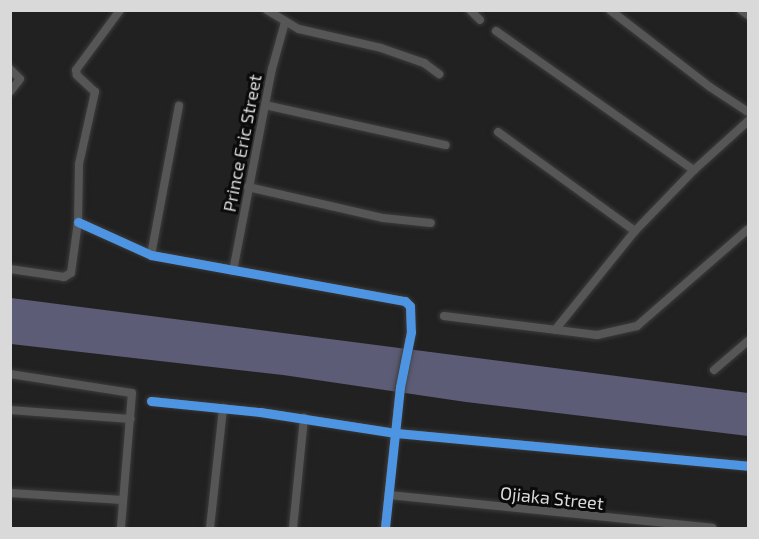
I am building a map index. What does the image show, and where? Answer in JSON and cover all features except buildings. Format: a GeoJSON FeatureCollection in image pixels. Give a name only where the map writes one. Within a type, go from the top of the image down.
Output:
{"type":"FeatureCollection","features":[{"type":"Feature","properties":{"kind":"street"},"geometry":{"type":"LineString","coordinates":[[10,269],[68,276],[78,222],[80,165],[95,92],[77,75],[76,70],[120,10]]}},
{"type":"Feature","properties":{"kind":"street"},"geometry":{"type":"LineString","coordinates":[[267,10],[285,22],[316,33],[381,48],[424,63],[439,74]]}},
{"type":"Feature","properties":{"kind":"street"},"geometry":{"type":"LineString","coordinates":[[470,10],[480,20]]}},
{"type":"Feature","properties":{"kind":"street"},"geometry":{"type":"LineString","coordinates":[[610,10],[710,87],[748,112]]}},
{"type":"Feature","properties":{"kind":"street"},"geometry":{"type":"LineString","coordinates":[[741,10],[748,15]]}},
{"type":"Feature","properties":{"kind":"street","name":"Prince Eric Street"},"geometry":{"type":"LineString","coordinates":[[233,272],[265,105],[285,22]]}},
{"type":"Feature","properties":{"kind":"street"},"geometry":{"type":"LineString","coordinates":[[496,31],[694,170]]}},
{"type":"Feature","properties":{"kind":"street"},"geometry":{"type":"LineString","coordinates":[[10,69],[20,79],[10,92]]}},
{"type":"Feature","properties":{"kind":"street"},"geometry":{"type":"LineString","coordinates":[[265,105],[446,145]]}},
{"type":"Feature","properties":{"kind":"street"},"geometry":{"type":"LineString","coordinates":[[151,255],[179,106]]}},
{"type":"Feature","properties":{"kind":"street"},"geometry":{"type":"LineString","coordinates":[[555,330],[635,231],[694,170],[748,121]]}},
{"type":"Feature","properties":{"kind":"street"},"geometry":{"type":"LineString","coordinates":[[498,132],[635,231]]}},
{"type":"Feature","properties":{"kind":"street"},"geometry":{"type":"LineString","coordinates":[[248,187],[383,218],[431,223]]}},
{"type":"Feature","properties":{"kind":"street"},"geometry":{"type":"LineString","coordinates":[[78,222],[151,255],[233,272],[405,301],[412,309],[411,332],[398,410],[385,528]]}},
{"type":"Feature","properties":{"kind":"street"},"geometry":{"type":"LineString","coordinates":[[444,316],[597,335],[638,326],[748,229]]}},
{"type":"Feature","properties":{"kind":"street"},"geometry":{"type":"LineString","coordinates":[[714,370],[748,341]]}},
{"type":"Feature","properties":{"kind":"street"},"geometry":{"type":"LineString","coordinates":[[10,374],[132,393],[121,528]]}},
{"type":"Feature","properties":{"kind":"street"},"geometry":{"type":"LineString","coordinates":[[151,400],[304,418],[395,434],[658,456],[748,466]]}},
{"type":"Feature","properties":{"kind":"street"},"geometry":{"type":"LineString","coordinates":[[210,528],[223,408]]}},
{"type":"Feature","properties":{"kind":"street"},"geometry":{"type":"LineString","coordinates":[[10,410],[131,419]]}},
{"type":"Feature","properties":{"kind":"street"},"geometry":{"type":"LineString","coordinates":[[293,528],[304,418]]}},
{"type":"Feature","properties":{"kind":"street"},"geometry":{"type":"LineString","coordinates":[[10,493],[123,500]]}},
{"type":"Feature","properties":{"kind":"street","name":"Ojiaka Street"},"geometry":{"type":"LineString","coordinates":[[389,495],[634,525],[712,528]]}},
{"type":"Feature","properties":{"kind":"water"},"geometry":{"type":"Polygon","coordinates":[[[11,298],[748,393],[748,436],[466,402],[283,375],[11,344],[11,298]]]}},
{"type":"Feature","properties":{"kind":"cycle path"},"geometry":{"type":"LineString","coordinates":[[78,222],[151,255],[405,301],[410,306],[411,332],[400,387],[385,528]]}},
{"type":"Feature","properties":{"kind":"cycle path"},"geometry":{"type":"LineString","coordinates":[[151,401],[260,412],[395,433],[748,466]]}}]}
